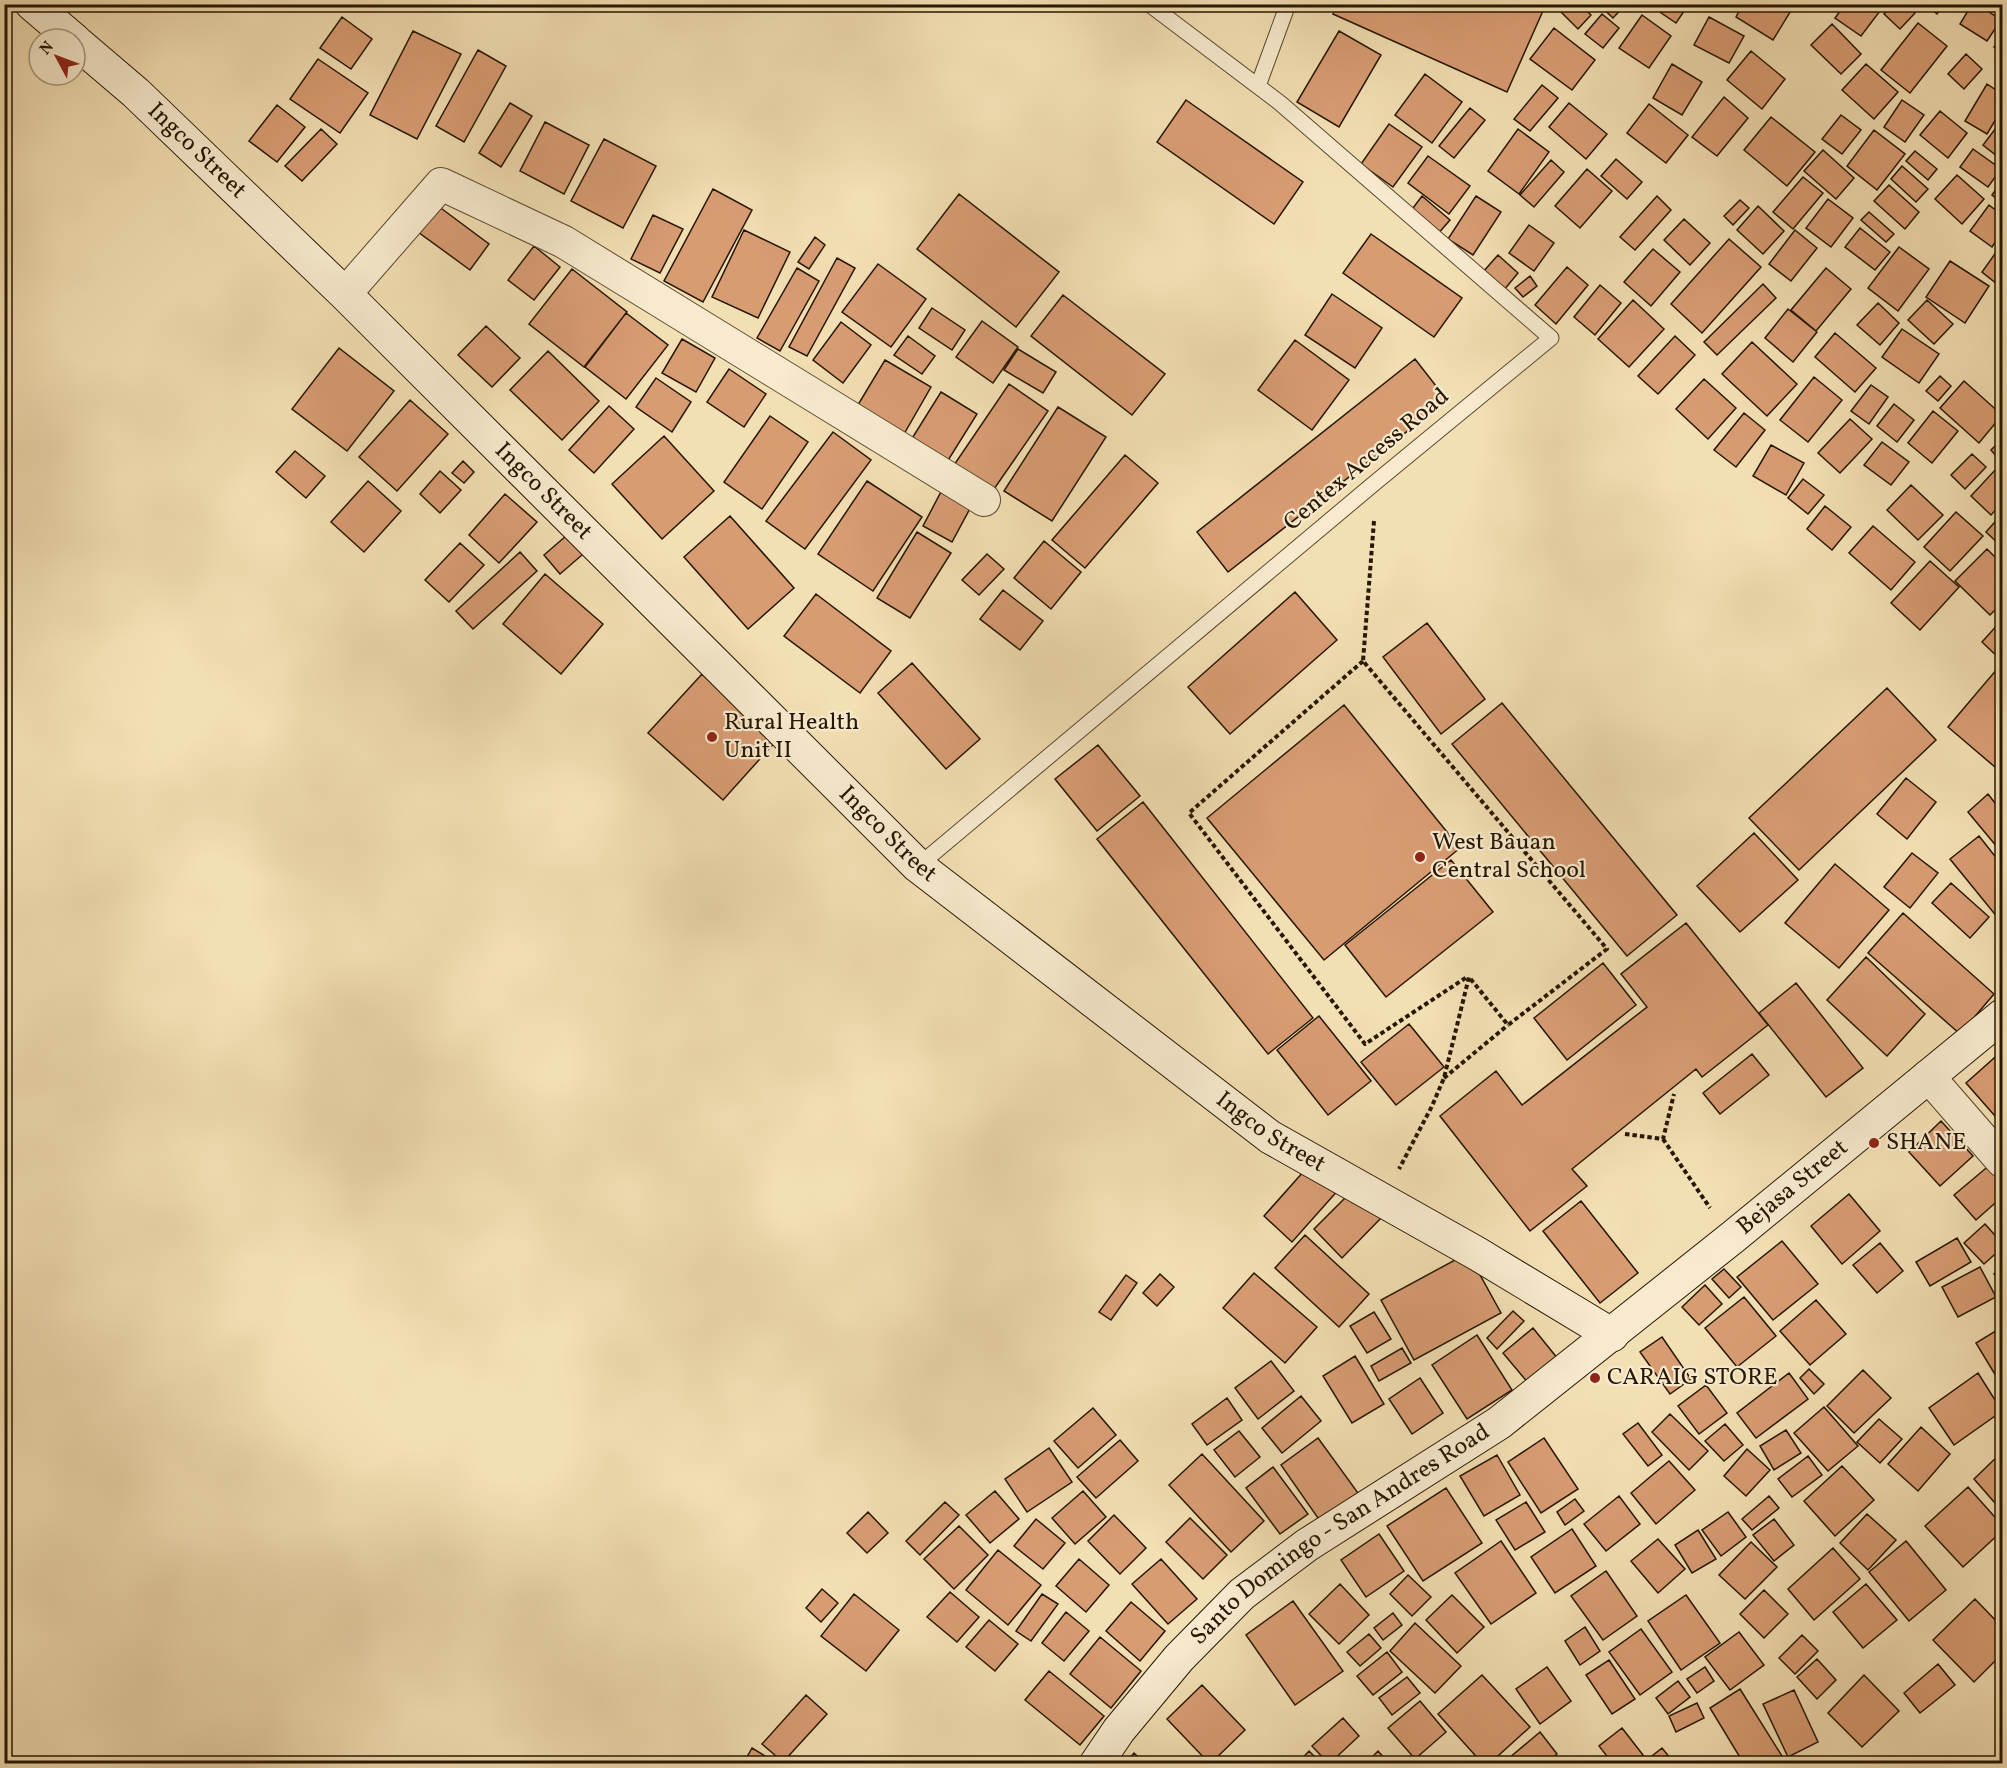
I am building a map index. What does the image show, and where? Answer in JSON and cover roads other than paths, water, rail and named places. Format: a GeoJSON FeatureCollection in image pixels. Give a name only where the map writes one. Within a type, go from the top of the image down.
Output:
{"type":"FeatureCollection","features":[{"type":"Feature","properties":{"kind":"street","name":"Ingco Street"},"geometry":{"type":"LineString","coordinates":[[32,4],[59,27]]}},
{"type":"Feature","properties":{"kind":"street","name":"Ingco Street"},"geometry":{"type":"LineString","coordinates":[[87,51],[136,93],[345,294],[918,866],[1270,1137],[1476,1253],[1612,1335]]}},
{"type":"Feature","properties":{"kind":"street"},"geometry":{"type":"LineString","coordinates":[[345,294],[441,184],[564,242],[984,500]]}},
{"type":"Feature","properties":{"kind":"street","name":"Bejasa Street"},"geometry":{"type":"LineString","coordinates":[[1612,1335],[2002,1016]]}},
{"type":"Feature","properties":{"kind":"street"},"geometry":{"type":"LineString","coordinates":[[1928,1076],[2002,1161]]}},
{"type":"Feature","properties":{"kind":"street","name":"Santo Domingo - San Andres Road"},"geometry":{"type":"LineString","coordinates":[[1096,1764],[1119,1730],[1179,1658],[1242,1593],[1307,1545],[1499,1423],[1612,1335]]}},
{"type":"Feature","properties":{"kind":"lane","name":"Centex Access Road"},"geometry":{"type":"LineString","coordinates":[[918,866],[1551,338],[1280,103],[1149,4]]}},
{"type":"Feature","properties":{"kind":"lane"},"geometry":{"type":"LineString","coordinates":[[1258,86],[1288,4]]}},
{"type":"Feature","properties":{"kind":"place","name":"Rural Health Unit II"},"geometry":{"type":"Point","coordinates":[712,737]}},
{"type":"Feature","properties":{"kind":"place","name":"West Bauan Central School"},"geometry":{"type":"Point","coordinates":[1420,857]}},
{"type":"Feature","properties":{"kind":"place","name":"SHANE"},"geometry":{"type":"Point","coordinates":[1874,1143]}},
{"type":"Feature","properties":{"kind":"place","name":"CARAIG STORE"},"geometry":{"type":"Point","coordinates":[1595,1378]}}]}
